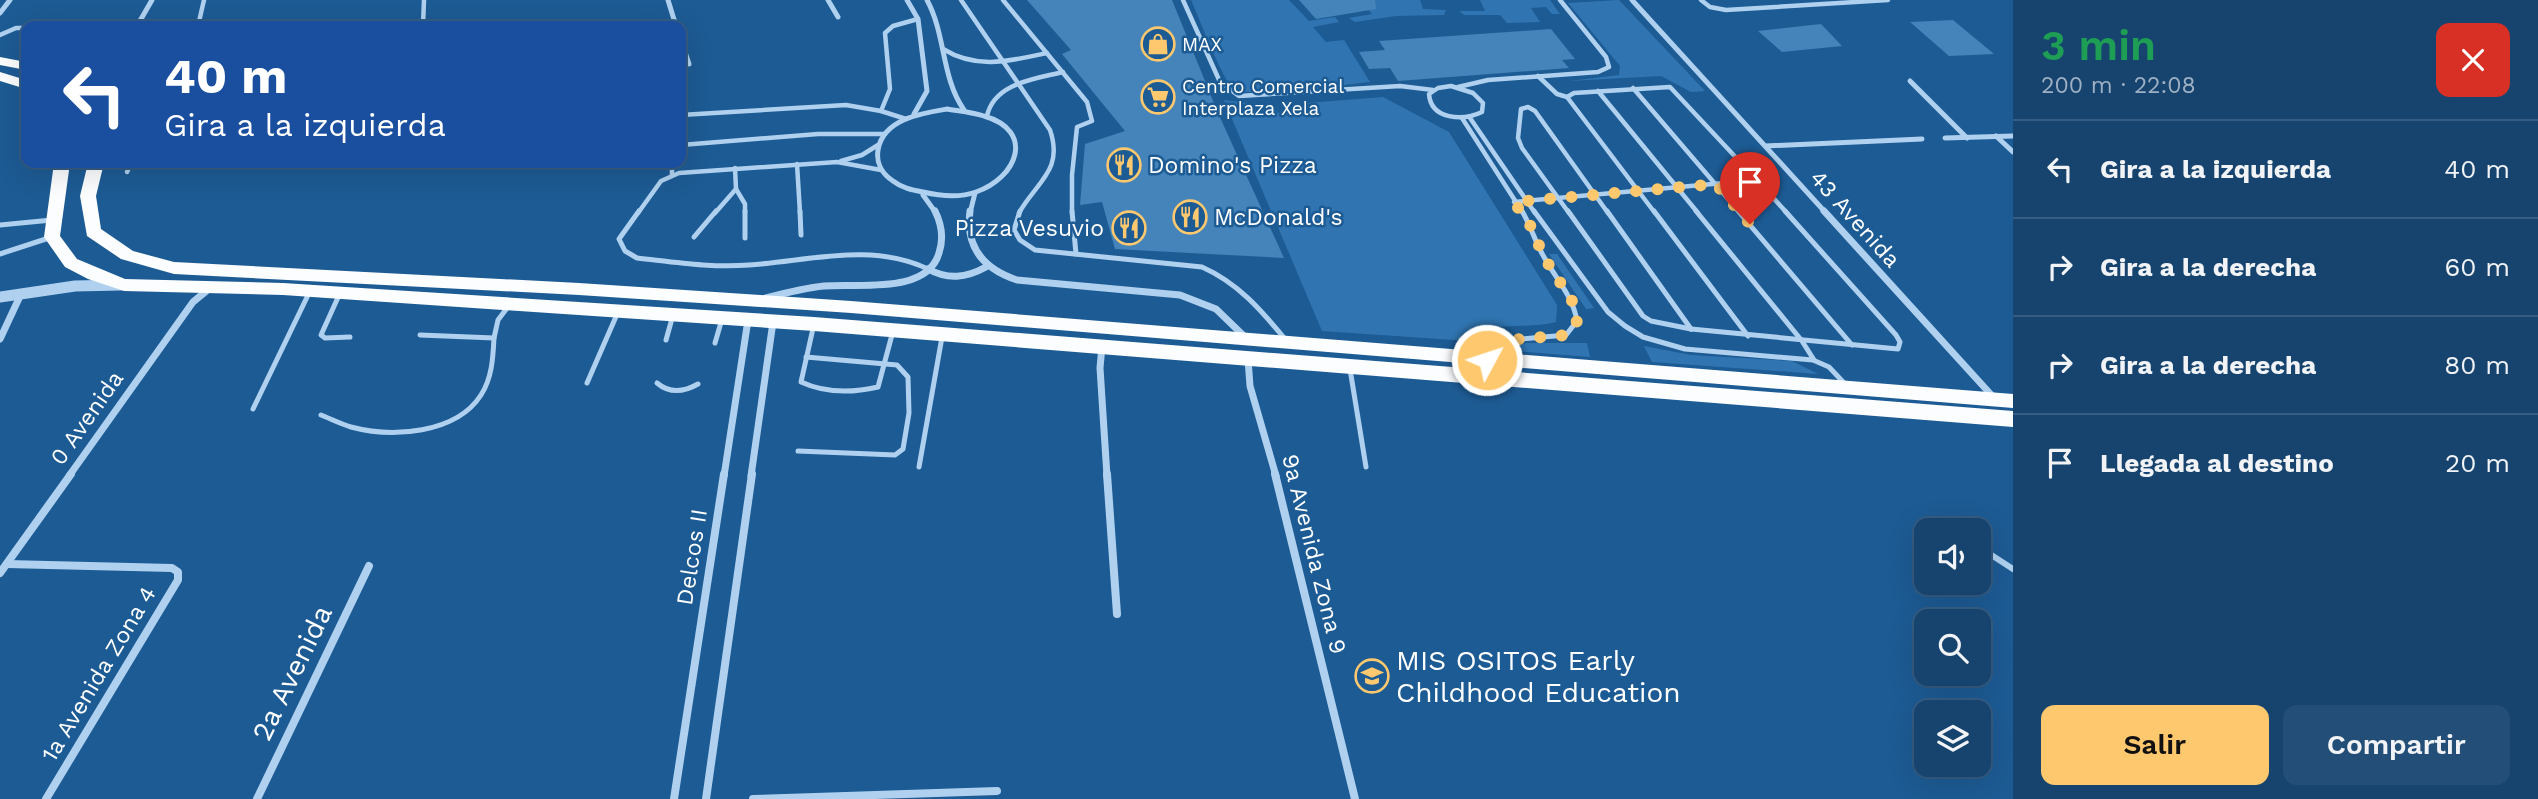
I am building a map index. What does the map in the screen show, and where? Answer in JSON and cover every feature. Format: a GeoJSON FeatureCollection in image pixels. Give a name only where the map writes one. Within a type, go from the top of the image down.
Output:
{"type":"FeatureCollection","features":[{"type":"Feature","properties":{"kind":"highway"},"geometry":{"type":"LineString","coordinates":[[0,61],[21,65]]}},
{"type":"Feature","properties":{"kind":"highway"},"geometry":{"type":"LineString","coordinates":[[0,76],[21,83]]}},
{"type":"Feature","properties":{"kind":"highway"},"geometry":{"type":"LineString","coordinates":[[61,168],[53,228],[71,263],[94,275],[124,285],[310,291],[1102,345],[1247,349],[1290,344],[2004,400]]}},
{"type":"Feature","properties":{"kind":"highway"},"geometry":{"type":"LineString","coordinates":[[95,168],[88,196],[93,232],[127,255],[174,268],[755,301],[1247,349],[1350,366],[2013,419]]}},
{"type":"Feature","properties":{"kind":"street"},"geometry":{"type":"LineString","coordinates":[[0,13],[10,0]]}},
{"type":"Feature","properties":{"kind":"street"},"geometry":{"type":"LineString","coordinates":[[140,21],[152,0]]}},
{"type":"Feature","properties":{"kind":"street"},"geometry":{"type":"LineString","coordinates":[[670,0],[675,21]]}},
{"type":"Feature","properties":{"kind":"street"},"geometry":{"type":"LineString","coordinates":[[828,0],[838,17]]}},
{"type":"Feature","properties":{"kind":"street"},"geometry":{"type":"LineString","coordinates":[[906,0],[918,19],[927,91],[925,99],[909,118]]}},
{"type":"Feature","properties":{"kind":"street"},"geometry":{"type":"LineString","coordinates":[[927,0],[936,16],[948,87],[964,110]]}},
{"type":"Feature","properties":{"kind":"street","name":"43 Avenida"},"geometry":{"type":"LineString","coordinates":[[1632,0],[2004,400]]}},
{"type":"Feature","properties":{"kind":"street"},"geometry":{"type":"LineString","coordinates":[[686,55],[689,64]]}},
{"type":"Feature","properties":{"kind":"street"},"geometry":{"type":"LineString","coordinates":[[1910,81],[1967,138]]}},
{"type":"Feature","properties":{"kind":"street"},"geometry":{"type":"LineString","coordinates":[[964,110],[986,116],[1004,126],[1016,139],[1018,155],[1012,170],[997,183],[975,193],[949,197],[923,195],[898,186],[881,170],[877,158],[878,145],[885,134],[909,118],[929,111],[964,110]]}},
{"type":"Feature","properties":{"kind":"street"},"geometry":{"type":"LineString","coordinates":[[1996,136],[2013,152]]}},
{"type":"Feature","properties":{"kind":"street"},"geometry":{"type":"LineString","coordinates":[[1945,138],[2013,136]]}},
{"type":"Feature","properties":{"kind":"street"},"geometry":{"type":"LineString","coordinates":[[1766,146],[1922,139]]}},
{"type":"Feature","properties":{"kind":"street"},"geometry":{"type":"LineString","coordinates":[[975,193],[969,208],[968,224],[980,261],[1003,277],[1017,281],[1168,293],[1191,298],[1216,309],[1233,322],[1247,349]]}},
{"type":"Feature","properties":{"kind":"street"},"geometry":{"type":"LineString","coordinates":[[755,301],[816,287],[901,283],[928,269],[941,250],[941,224],[935,208],[923,195]]}},
{"type":"Feature","properties":{"kind":"street"},"geometry":{"type":"LineString","coordinates":[[928,269],[936,274],[957,278],[986,267]]}},
{"type":"Feature","properties":{"kind":"street"},"geometry":{"type":"LineString","coordinates":[[0,298],[75,286],[124,285]]}},
{"type":"Feature","properties":{"kind":"street","name":"0 Avenida"},"geometry":{"type":"LineString","coordinates":[[0,573],[193,302],[210,288]]}},
{"type":"Feature","properties":{"kind":"street"},"geometry":{"type":"LineString","coordinates":[[0,339],[21,294]]}},
{"type":"Feature","properties":{"kind":"street","name":"Delcos II"},"geometry":{"type":"LineString","coordinates":[[674,799],[748,320]]}},
{"type":"Feature","properties":{"kind":"street","name":"Delcos II"},"geometry":{"type":"LineString","coordinates":[[706,799],[773,322]]}},
{"type":"Feature","properties":{"kind":"street"},"geometry":{"type":"LineString","coordinates":[[1102,345],[1100,368],[1117,614]]}},
{"type":"Feature","properties":{"kind":"street","name":"9a Avenida Zona 9"},"geometry":{"type":"LineString","coordinates":[[1247,349],[1250,386],[1278,484],[1355,799]]}},
{"type":"Feature","properties":{"kind":"street","name":"1a Avenida Zona 4"},"geometry":{"type":"LineString","coordinates":[[7,564],[172,568],[178,572],[178,580],[46,799]]}},
{"type":"Feature","properties":{"kind":"street","name":"2a Avenida"},"geometry":{"type":"LineString","coordinates":[[257,799],[369,566]]}},
{"type":"Feature","properties":{"kind":"street"},"geometry":{"type":"LineString","coordinates":[[753,799],[913,797],[998,791]]}},
{"type":"Feature","properties":{"kind":"lane"},"geometry":{"type":"LineString","coordinates":[[199,21],[204,0]]}},
{"type":"Feature","properties":{"kind":"lane"},"geometry":{"type":"LineString","coordinates":[[423,21],[424,0]]}},
{"type":"Feature","properties":{"kind":"lane"},"geometry":{"type":"LineString","coordinates":[[963,0],[1050,130],[1055,145],[1054,160],[1048,176],[1014,218],[1013,230],[1020,242],[1035,250],[1185,263],[1217,273],[1243,290],[1290,344]]}},
{"type":"Feature","properties":{"kind":"lane"},"geometry":{"type":"LineString","coordinates":[[1003,0],[1087,102],[1091,121],[1077,127],[1070,163],[1069,201],[1076,254]]}},
{"type":"Feature","properties":{"kind":"lane"},"geometry":{"type":"LineString","coordinates":[[1183,0],[1220,82],[1239,96],[1400,86],[1433,90],[1488,80],[1598,72],[1609,67],[1606,57],[1560,0]]}},
{"type":"Feature","properties":{"kind":"lane"},"geometry":{"type":"LineString","coordinates":[[1701,0],[1710,6],[1726,10],[1888,0]]}},
{"type":"Feature","properties":{"kind":"lane"},"geometry":{"type":"LineString","coordinates":[[881,111],[890,89],[885,33],[893,26],[918,19]]}},
{"type":"Feature","properties":{"kind":"lane"},"geometry":{"type":"LineString","coordinates":[[0,35],[21,28]]}},
{"type":"Feature","properties":{"kind":"lane"},"geometry":{"type":"LineString","coordinates":[[943,49],[969,61],[1005,62],[1047,53]]}},
{"type":"Feature","properties":{"kind":"lane"},"geometry":{"type":"LineString","coordinates":[[986,116],[993,98],[1021,85],[1063,72]]}},
{"type":"Feature","properties":{"kind":"lane"},"geometry":{"type":"LineString","coordinates":[[1538,76],[1557,94],[1567,97],[1748,335]]}},
{"type":"Feature","properties":{"kind":"lane"},"geometry":{"type":"LineString","coordinates":[[1567,97],[1574,93],[1663,85],[1675,90],[1896,335],[1900,346],[1888,350],[1691,329],[1660,324],[1643,316],[1522,148],[1518,138],[1523,108],[1535,111],[1597,194],[1691,329]]}},
{"type":"Feature","properties":{"kind":"lane"},"geometry":{"type":"LineString","coordinates":[[1433,90],[1429,94],[1430,105],[1443,114],[1470,118],[1482,112],[1483,103],[1474,93],[1458,87]]}},
{"type":"Feature","properties":{"kind":"lane"},"geometry":{"type":"LineString","coordinates":[[1633,88],[1852,345]]}},
{"type":"Feature","properties":{"kind":"lane"},"geometry":{"type":"LineString","coordinates":[[1598,91],[1802,341],[1814,360]]}},
{"type":"Feature","properties":{"kind":"lane"},"geometry":{"type":"LineString","coordinates":[[686,115],[846,105],[909,118]]}},
{"type":"Feature","properties":{"kind":"lane"},"geometry":{"type":"LineString","coordinates":[[1462,118],[1534,231],[1542,254],[1574,304],[1577,321],[1566,335],[1500,341],[1491,347],[1487,360]]}},
{"type":"Feature","properties":{"kind":"lane"},"geometry":{"type":"LineString","coordinates":[[1470,118],[1526,201],[1608,312],[1639,335],[1690,351],[1814,360],[1834,371],[1850,389]]}},
{"type":"Feature","properties":{"kind":"lane"},"geometry":{"type":"LineString","coordinates":[[686,145],[818,134],[885,134]]}},
{"type":"Feature","properties":{"kind":"lane"},"geometry":{"type":"LineString","coordinates":[[838,162],[862,155],[878,145]]}},
{"type":"Feature","properties":{"kind":"lane"},"geometry":{"type":"LineString","coordinates":[[881,170],[838,162],[672,175],[661,181],[619,239],[621,248],[630,256],[730,266],[821,257],[891,256],[908,259],[928,269]]}},
{"type":"Feature","properties":{"kind":"lane"},"geometry":{"type":"LineString","coordinates":[[797,164],[801,235]]}},
{"type":"Feature","properties":{"kind":"lane"},"geometry":{"type":"LineString","coordinates":[[127,172],[129,168]]}},
{"type":"Feature","properties":{"kind":"lane"},"geometry":{"type":"LineString","coordinates":[[672,168],[672,175]]}},
{"type":"Feature","properties":{"kind":"lane"},"geometry":{"type":"LineString","coordinates":[[735,168],[736,189],[745,204],[745,238]]}},
{"type":"Feature","properties":{"kind":"lane"},"geometry":{"type":"LineString","coordinates":[[1514,202],[1756,180]]}},
{"type":"Feature","properties":{"kind":"lane"},"geometry":{"type":"LineString","coordinates":[[694,237],[736,189]]}},
{"type":"Feature","properties":{"kind":"lane"},"geometry":{"type":"LineString","coordinates":[[0,225],[53,228]]}},
{"type":"Feature","properties":{"kind":"lane"},"geometry":{"type":"LineString","coordinates":[[0,254],[53,228]]}},
{"type":"Feature","properties":{"kind":"lane"},"geometry":{"type":"LineString","coordinates":[[253,409],[310,291]]}},
{"type":"Feature","properties":{"kind":"lane"},"geometry":{"type":"LineString","coordinates":[[340,293],[321,335],[325,338],[350,337]]}},
{"type":"Feature","properties":{"kind":"lane"},"geometry":{"type":"LineString","coordinates":[[321,415],[353,428],[386,431],[418,430],[457,421],[476,403],[488,383],[498,320],[510,304]]}},
{"type":"Feature","properties":{"kind":"lane"},"geometry":{"type":"LineString","coordinates":[[587,383],[618,312]]}},
{"type":"Feature","properties":{"kind":"lane"},"geometry":{"type":"LineString","coordinates":[[666,340],[673,315]]}},
{"type":"Feature","properties":{"kind":"lane"},"geometry":{"type":"LineString","coordinates":[[715,343],[722,318]]}},
{"type":"Feature","properties":{"kind":"lane"},"geometry":{"type":"LineString","coordinates":[[814,324],[801,382],[809,386],[864,391],[878,387],[893,330]]}},
{"type":"Feature","properties":{"kind":"lane"},"geometry":{"type":"LineString","coordinates":[[919,467],[943,334]]}},
{"type":"Feature","properties":{"kind":"lane"},"geometry":{"type":"LineString","coordinates":[[420,335],[494,338]]}},
{"type":"Feature","properties":{"kind":"lane"},"geometry":{"type":"LineString","coordinates":[[798,451],[888,457],[900,453],[905,443],[909,380],[897,365],[806,356]]}},
{"type":"Feature","properties":{"kind":"lane"},"geometry":{"type":"LineString","coordinates":[[1350,366],[1366,467]]}},
{"type":"Feature","properties":{"kind":"lane"},"geometry":{"type":"LineString","coordinates":[[657,383],[668,390],[684,390],[698,384]]}},
{"type":"Feature","properties":{"kind":"lane"},"geometry":{"type":"LineString","coordinates":[[1991,555],[2013,569]]}},
{"type":"Feature","properties":{"kind":"shaded area"},"geometry":{"type":"Polygon","coordinates":[[[1191,0],[1289,0],[1309,21],[1335,17],[1339,22],[1313,27],[1326,42],[1344,40],[1370,82],[1277,92],[1243,92],[1234,89],[1217,61],[1191,0]]]}},
{"type":"Feature","properties":{"kind":"shaded area"},"geometry":{"type":"Polygon","coordinates":[[[1360,0],[1420,0],[1423,9],[1446,10],[1444,15],[1396,16],[1355,22],[1349,18],[1372,14],[1360,0]]]}},
{"type":"Feature","properties":{"kind":"shaded area"},"geometry":{"type":"Polygon","coordinates":[[[1480,0],[1550,0],[1560,14],[1552,14],[1546,7],[1531,8],[1540,22],[1507,23],[1500,15],[1464,15],[1459,11],[1485,11],[1480,0]]]}},
{"type":"Feature","properties":{"kind":"shaded area"},"geometry":{"type":"Polygon","coordinates":[[[1619,0],[1705,91],[1691,92],[1661,76],[1569,81],[1619,75],[1620,66],[1568,3],[1619,0]]]}},
{"type":"Feature","properties":{"kind":"shaded area"},"geometry":{"type":"Polygon","coordinates":[[[1383,97],[1449,132],[1557,305],[1556,322],[1499,327],[1478,334],[1469,341],[1322,331],[1224,100],[1272,106],[1278,113],[1298,110],[1295,104],[1383,97]]]}},
{"type":"Feature","properties":{"kind":"shaded area"},"geometry":{"type":"Polygon","coordinates":[[[1549,254],[1557,254],[1594,308],[1586,309],[1549,254]]]}},
{"type":"Feature","properties":{"kind":"shaded area"},"geometry":{"type":"Polygon","coordinates":[[[1527,343],[1587,343],[1590,357],[1503,350],[1504,347],[1527,343]]]}},
{"type":"Feature","properties":{"kind":"shaded area"},"geometry":{"type":"Polygon","coordinates":[[[1644,346],[1691,355],[1792,361],[1818,374],[1652,362],[1644,346]]]}},
{"type":"Feature","properties":{"kind":"building"},"geometry":{"type":"Polygon","coordinates":[[[1027,0],[1172,0],[1218,113],[1284,258],[1115,249],[1102,202],[1080,205],[1085,144],[1125,131],[1062,54],[1071,50],[1027,0]]]}},
{"type":"Feature","properties":{"kind":"building"},"geometry":{"type":"Polygon","coordinates":[[[1299,0],[1375,0],[1376,9],[1316,19],[1299,0]]]}},
{"type":"Feature","properties":{"kind":"building"},"geometry":{"type":"Polygon","coordinates":[[[1953,20],[1994,54],[1949,56],[1910,22],[1953,20]]]}},
{"type":"Feature","properties":{"kind":"building"},"geometry":{"type":"Polygon","coordinates":[[[1821,24],[1842,46],[1782,52],[1758,31],[1821,24]]]}},
{"type":"Feature","properties":{"kind":"building"},"geometry":{"type":"Polygon","coordinates":[[[1551,29],[1575,59],[1562,60],[1569,68],[1398,81],[1390,68],[1369,69],[1359,52],[1385,50],[1379,41],[1551,29]]]}},
{"type":"Feature","properties":{"kind":"place","name":"MAX"},"geometry":{"type":"Point","coordinates":[1158,44]}},
{"type":"Feature","properties":{"kind":"place","name":"Centro Comercial Interplaza Xela"},"geometry":{"type":"Point","coordinates":[1158,97]}},
{"type":"Feature","properties":{"kind":"place","name":"Domino's Pizza"},"geometry":{"type":"Point","coordinates":[1124,165]}},
{"type":"Feature","properties":{"kind":"place","name":"McDonald's"},"geometry":{"type":"Point","coordinates":[1190,217]}},
{"type":"Feature","properties":{"kind":"place","name":"Pizza Vesuvio"},"geometry":{"type":"Point","coordinates":[1129,228]}},
{"type":"Feature","properties":{"kind":"place","name":"MIS OSITOS Early Childhood Education"},"geometry":{"type":"Point","coordinates":[1372,676]}},
{"type":"Feature","properties":{"kind":"route"},"geometry":{"type":"LineString","coordinates":[[1487,360],[1491,347],[1500,341],[1566,335],[1577,321],[1574,304],[1542,254],[1534,231],[1514,202],[1716,184],[1750,224]]}}]}
